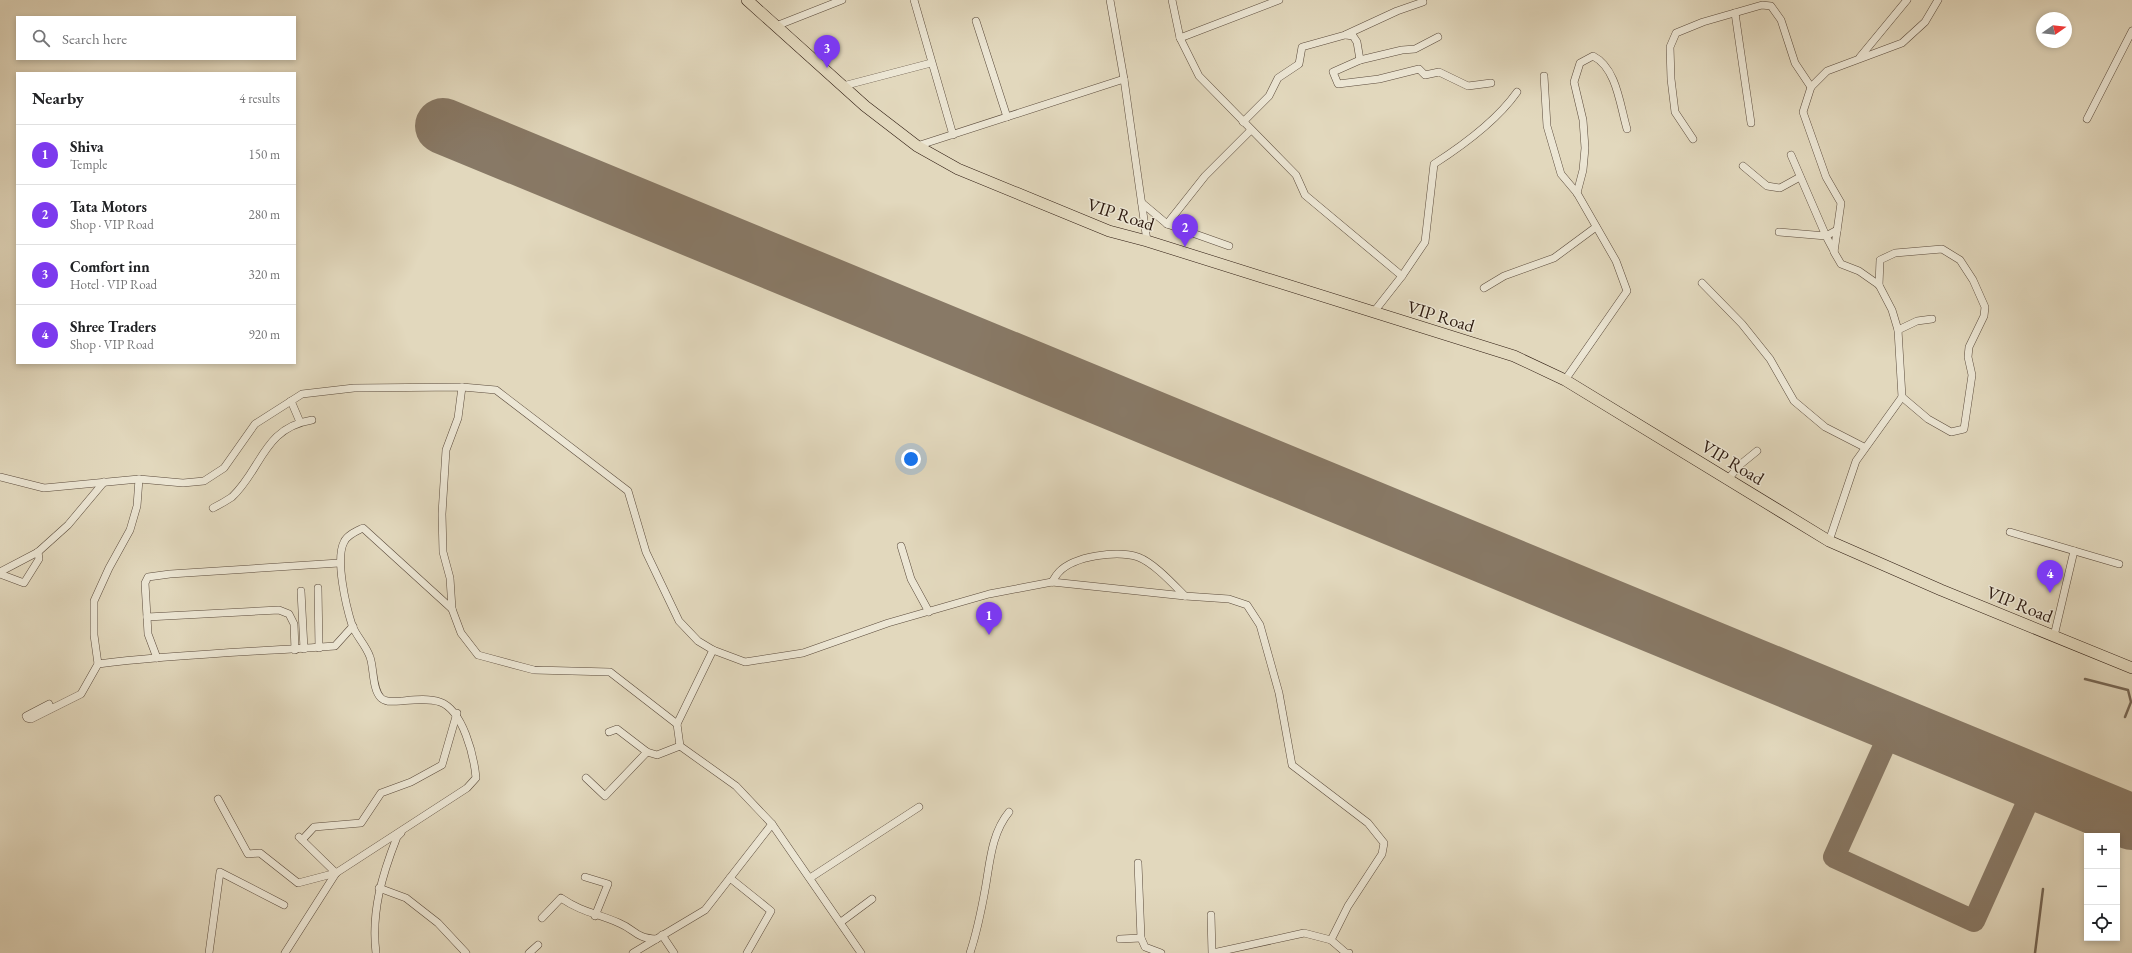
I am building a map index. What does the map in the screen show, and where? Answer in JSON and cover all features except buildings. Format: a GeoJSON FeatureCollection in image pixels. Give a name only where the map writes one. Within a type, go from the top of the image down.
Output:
{"type":"FeatureCollection","features":[{"type":"Feature","properties":{"kind":"highway","name":"VIP Road"},"geometry":{"type":"LineString","coordinates":[[748,0],[843,86],[917,146],[958,169],[1109,231],[1148,241],[1373,313],[1514,356],[1565,380],[1829,541],[1941,590],[2132,668]]}},
{"type":"Feature","properties":{"kind":"street"},"geometry":{"type":"LineString","coordinates":[[776,26],[842,0]]}},
{"type":"Feature","properties":{"kind":"street"},"geometry":{"type":"LineString","coordinates":[[914,0],[953,135]]}},
{"type":"Feature","properties":{"kind":"street"},"geometry":{"type":"LineString","coordinates":[[1110,0],[1124,79],[1148,241]]}},
{"type":"Feature","properties":{"kind":"street"},"geometry":{"type":"LineString","coordinates":[[1172,0],[1180,38],[1199,76],[1296,175],[1305,195],[1402,276]]}},
{"type":"Feature","properties":{"kind":"street"},"geometry":{"type":"LineString","coordinates":[[1180,38],[1279,0]]}},
{"type":"Feature","properties":{"kind":"street"},"geometry":{"type":"LineString","coordinates":[[1860,58],[1907,0]]}},
{"type":"Feature","properties":{"kind":"street"},"geometry":{"type":"LineString","coordinates":[[1834,252],[1841,203],[1826,177],[1804,112],[1811,87],[1827,71],[1902,44],[1925,22],[1938,0]]}},
{"type":"Feature","properties":{"kind":"street"},"geometry":{"type":"LineString","coordinates":[[1243,122],[1269,96],[1278,78],[1299,64],[1302,47],[1345,35],[1397,11],[1423,2]]}},
{"type":"Feature","properties":{"kind":"street"},"geometry":{"type":"LineString","coordinates":[[1693,139],[1675,112],[1671,79],[1670,47],[1676,33],[1703,22],[1762,5],[1771,6],[1781,20],[1795,64],[1811,87]]}},
{"type":"Feature","properties":{"kind":"street"},"geometry":{"type":"LineString","coordinates":[[1735,13],[1751,123]]}},
{"type":"Feature","properties":{"kind":"street"},"geometry":{"type":"LineString","coordinates":[[976,22],[1007,117]]}},
{"type":"Feature","properties":{"kind":"street"},"geometry":{"type":"LineString","coordinates":[[2087,119],[2132,31]]}},
{"type":"Feature","properties":{"kind":"street"},"geometry":{"type":"LineString","coordinates":[[1345,35],[1353,36],[1357,42],[1360,60]]}},
{"type":"Feature","properties":{"kind":"street"},"geometry":{"type":"LineString","coordinates":[[1438,37],[1415,49],[1402,50],[1360,60],[1333,72],[1338,84],[1379,79],[1419,69],[1426,75],[1439,72],[1468,86],[1491,83]]}},
{"type":"Feature","properties":{"kind":"street"},"geometry":{"type":"LineString","coordinates":[[1577,193],[1584,170],[1585,148],[1583,120],[1574,82],[1580,63],[1593,56],[1603,61],[1614,82],[1627,129]]}},
{"type":"Feature","properties":{"kind":"street"},"geometry":{"type":"LineString","coordinates":[[843,86],[931,63]]}},
{"type":"Feature","properties":{"kind":"street"},"geometry":{"type":"LineString","coordinates":[[1544,76],[1547,126],[1561,174],[1577,193],[1616,261],[1626,291],[1565,380]]}},
{"type":"Feature","properties":{"kind":"street"},"geometry":{"type":"LineString","coordinates":[[917,146],[1124,79]]}},
{"type":"Feature","properties":{"kind":"street"},"geometry":{"type":"LineString","coordinates":[[1373,313],[1402,276],[1425,242],[1434,164],[1449,154],[1506,107],[1517,92]]}},
{"type":"Feature","properties":{"kind":"street"},"geometry":{"type":"LineString","coordinates":[[1167,224],[1205,176],[1251,130]]}},
{"type":"Feature","properties":{"kind":"street"},"geometry":{"type":"LineString","coordinates":[[1791,154],[1826,236],[1841,264],[1858,271],[1880,285]]}},
{"type":"Feature","properties":{"kind":"street"},"geometry":{"type":"LineString","coordinates":[[1743,166],[1767,186],[1780,188],[1800,178]]}},
{"type":"Feature","properties":{"kind":"street"},"geometry":{"type":"LineString","coordinates":[[1142,203],[1167,224],[1229,246]]}},
{"type":"Feature","properties":{"kind":"street"},"geometry":{"type":"LineString","coordinates":[[1484,288],[1504,276],[1554,258],[1596,227]]}},
{"type":"Feature","properties":{"kind":"street"},"geometry":{"type":"LineString","coordinates":[[1779,232],[1826,236],[1837,230]]}},
{"type":"Feature","properties":{"kind":"street"},"geometry":{"type":"LineString","coordinates":[[1829,541],[1856,461],[1864,447],[1902,397],[1898,330],[1892,310],[1880,285],[1880,260],[1895,253],[1942,249],[1960,260],[1973,280],[1985,307],[1984,316],[1969,348],[1968,357],[1972,375],[1964,429],[1951,432],[1928,419],[1902,397]]}},
{"type":"Feature","properties":{"kind":"street"},"geometry":{"type":"LineString","coordinates":[[1702,283],[1742,324],[1770,360],[1794,401],[1825,427],[1864,447]]}},
{"type":"Feature","properties":{"kind":"street"},"geometry":{"type":"LineString","coordinates":[[1898,330],[1917,321],[1932,319]]}},
{"type":"Feature","properties":{"kind":"street"},"geometry":{"type":"LineString","coordinates":[[462,387],[458,418],[446,450],[442,514],[443,552],[450,578],[452,609],[461,633],[478,655],[534,670],[610,672],[677,724]]}},
{"type":"Feature","properties":{"kind":"street"},"geometry":{"type":"LineString","coordinates":[[0,477],[44,488],[139,479],[183,483],[204,481],[224,468],[255,424],[302,394],[354,388],[462,387],[496,390],[628,491],[646,552],[679,621],[698,642],[713,650],[745,662],[803,653],[888,623],[989,594],[1052,582],[1185,596],[1229,599],[1247,605],[1260,625],[1279,694],[1292,765],[1368,822],[1384,843],[1382,854],[1348,906],[1331,940]]}},
{"type":"Feature","properties":{"kind":"street"},"geometry":{"type":"LineString","coordinates":[[291,401],[300,422]]}},
{"type":"Feature","properties":{"kind":"street"},"geometry":{"type":"LineString","coordinates":[[213,508],[231,497],[248,477],[262,454],[281,432],[300,422],[312,420]]}},
{"type":"Feature","properties":{"kind":"street"},"geometry":{"type":"LineString","coordinates":[[1728,479],[1741,464],[1757,451]]}},
{"type":"Feature","properties":{"kind":"street"},"geometry":{"type":"LineString","coordinates":[[49,704],[26,716],[27,718],[31,719],[81,694],[98,664],[94,635],[94,601],[108,568],[130,530],[137,506],[139,479]]}},
{"type":"Feature","properties":{"kind":"street"},"geometry":{"type":"LineString","coordinates":[[0,573],[38,552],[68,525],[104,482]]}},
{"type":"Feature","properties":{"kind":"street"},"geometry":{"type":"LineString","coordinates":[[218,799],[248,854],[260,853],[298,883],[336,873],[467,788],[476,778],[474,761],[457,713],[441,702],[429,700],[387,702],[380,697],[376,687],[374,669],[370,655],[353,626],[339,563],[344,541],[354,532],[363,528],[452,609]]}},
{"type":"Feature","properties":{"kind":"street"},"geometry":{"type":"LineString","coordinates":[[2010,532],[2119,564]]}},
{"type":"Feature","properties":{"kind":"street"},"geometry":{"type":"LineString","coordinates":[[901,546],[911,579],[929,612]]}},
{"type":"Feature","properties":{"kind":"street"},"geometry":{"type":"LineString","coordinates":[[2054,636],[2074,551]]}},
{"type":"Feature","properties":{"kind":"street"},"geometry":{"type":"LineString","coordinates":[[0,573],[24,583],[39,559],[38,552]]}},
{"type":"Feature","properties":{"kind":"street"},"geometry":{"type":"LineString","coordinates":[[1052,582],[1059,571],[1082,559],[1111,554],[1138,557],[1164,575],[1185,596]]}},
{"type":"Feature","properties":{"kind":"street"},"geometry":{"type":"LineString","coordinates":[[157,658],[148,634],[145,583],[148,577],[170,574],[339,563]]}},
{"type":"Feature","properties":{"kind":"street"},"geometry":{"type":"LineString","coordinates":[[318,588],[319,648]]}},
{"type":"Feature","properties":{"kind":"street"},"geometry":{"type":"LineString","coordinates":[[301,591],[304,649]]}},
{"type":"Feature","properties":{"kind":"street"},"geometry":{"type":"LineString","coordinates":[[147,616],[279,610],[289,614],[294,624],[295,650]]}},
{"type":"Feature","properties":{"kind":"street"},"geometry":{"type":"LineString","coordinates":[[98,664],[157,658],[295,650],[335,646],[353,626]]}},
{"type":"Feature","properties":{"kind":"street"},"geometry":{"type":"LineString","coordinates":[[713,650],[677,724],[680,746],[736,786],[772,824],[861,953]]}},
{"type":"Feature","properties":{"kind":"street"},"geometry":{"type":"LineString","coordinates":[[336,873],[300,838],[314,827],[361,823],[381,793],[411,782],[442,765],[457,713]]}},
{"type":"Feature","properties":{"kind":"street"},"geometry":{"type":"LineString","coordinates":[[609,732],[616,728],[647,752],[657,755],[680,746]]}},
{"type":"Feature","properties":{"kind":"street"},"geometry":{"type":"LineString","coordinates":[[586,778],[605,796],[647,752]]}},
{"type":"Feature","properties":{"kind":"street"},"geometry":{"type":"LineString","coordinates":[[810,878],[919,807]]}},
{"type":"Feature","properties":{"kind":"street"},"geometry":{"type":"LineString","coordinates":[[970,953],[978,929],[994,838],[1009,812]]}},
{"type":"Feature","properties":{"kind":"street"},"geometry":{"type":"LineString","coordinates":[[633,953],[705,910],[772,824]]}},
{"type":"Feature","properties":{"kind":"street"},"geometry":{"type":"LineString","coordinates":[[376,953],[374,934],[379,888],[397,837],[407,827]]}},
{"type":"Feature","properties":{"kind":"street"},"geometry":{"type":"LineString","coordinates":[[1138,863],[1141,938],[1145,947],[1161,953]]}},
{"type":"Feature","properties":{"kind":"street"},"geometry":{"type":"LineString","coordinates":[[209,953],[220,872],[284,905]]}},
{"type":"Feature","properties":{"kind":"street"},"geometry":{"type":"LineString","coordinates":[[285,953],[336,873]]}},
{"type":"Feature","properties":{"kind":"street"},"geometry":{"type":"LineString","coordinates":[[585,877],[608,884],[595,916]]}},
{"type":"Feature","properties":{"kind":"street"},"geometry":{"type":"LineString","coordinates":[[730,878],[771,911],[747,953]]}},
{"type":"Feature","properties":{"kind":"street"},"geometry":{"type":"LineString","coordinates":[[379,888],[406,898],[438,923],[466,953]]}},
{"type":"Feature","properties":{"kind":"street"},"geometry":{"type":"LineString","coordinates":[[542,918],[562,898],[576,908],[595,916],[620,923],[642,938],[659,937]]}},
{"type":"Feature","properties":{"kind":"street"},"geometry":{"type":"LineString","coordinates":[[841,922],[872,899]]}},
{"type":"Feature","properties":{"kind":"street"},"geometry":{"type":"LineString","coordinates":[[1211,914],[1213,953],[1304,933],[1331,940],[1346,953],[1348,953]]}},
{"type":"Feature","properties":{"kind":"street"},"geometry":{"type":"LineString","coordinates":[[659,937],[674,953]]}},
{"type":"Feature","properties":{"kind":"street"},"geometry":{"type":"LineString","coordinates":[[1120,939],[1141,938]]}},
{"type":"Feature","properties":{"kind":"street"},"geometry":{"type":"LineString","coordinates":[[530,953],[538,945]]}},
{"type":"Feature","properties":{"kind":"waterway"},"geometry":{"type":"LineString","coordinates":[[2085,679],[2128,690],[2131,702],[2125,717]]}},
{"type":"Feature","properties":{"kind":"waterway"},"geometry":{"type":"LineString","coordinates":[[2035,953],[2043,889]]}},
{"type":"Feature","properties":{"kind":"taxiway"},"geometry":{"type":"LineString","coordinates":[[1894,724],[1834,857],[1974,921],[2036,783]]}},
{"type":"Feature","properties":{"kind":"runway"},"geometry":{"type":"LineString","coordinates":[[443,126],[2132,822]]}},
{"type":"Feature","properties":{"kind":"place","name":"Comfort inn"},"geometry":{"type":"Point","coordinates":[827,68]}},
{"type":"Feature","properties":{"kind":"place","name":"Tata Motors"},"geometry":{"type":"Point","coordinates":[1185,247]}},
{"type":"Feature","properties":{"kind":"place","name":"Shree Traders"},"geometry":{"type":"Point","coordinates":[2050,593]}},
{"type":"Feature","properties":{"kind":"place","name":"Shiva"},"geometry":{"type":"Point","coordinates":[989,635]}}]}
